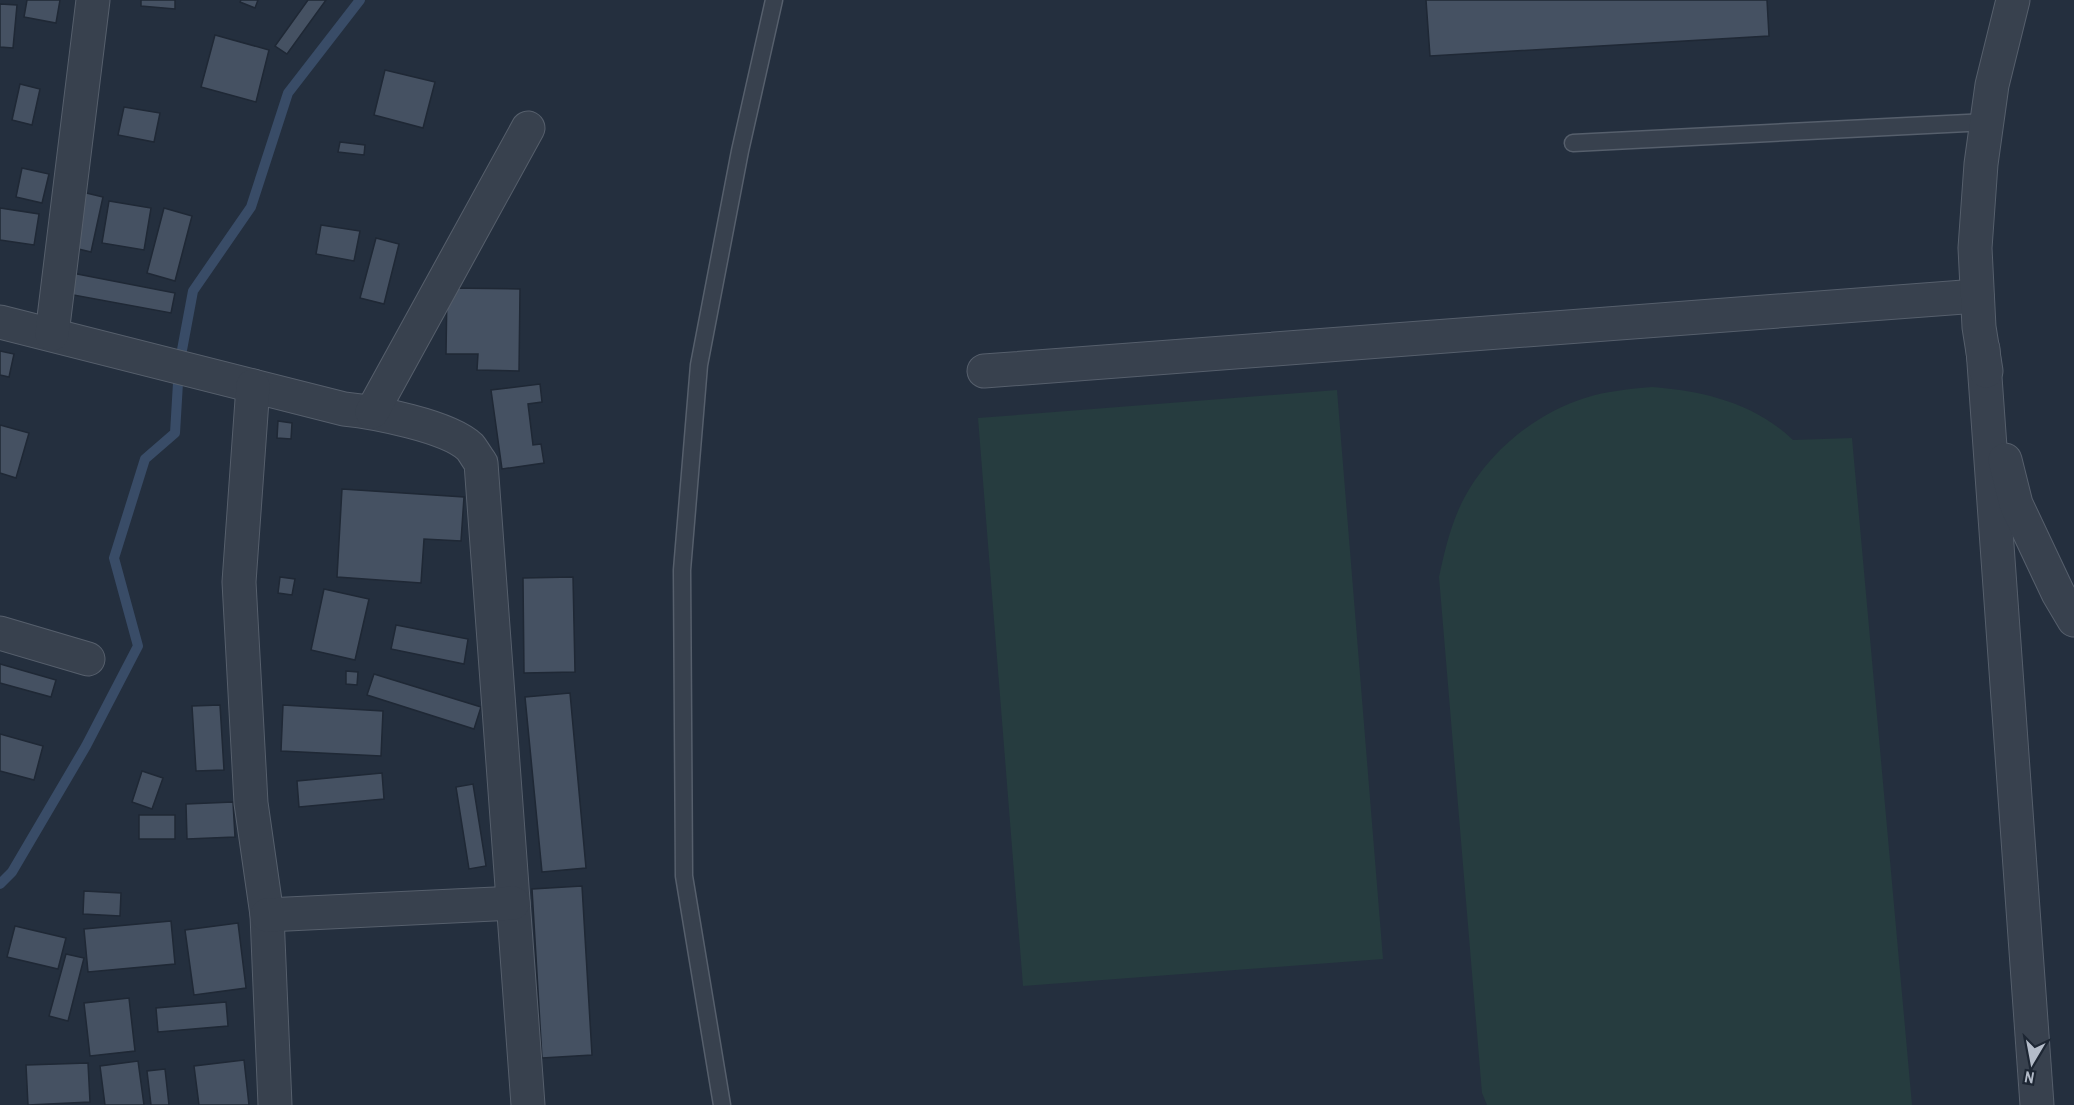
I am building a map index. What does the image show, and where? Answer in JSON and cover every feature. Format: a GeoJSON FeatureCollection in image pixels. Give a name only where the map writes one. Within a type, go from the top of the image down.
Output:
{"type":"FeatureCollection","features":[{"type":"Feature","properties":{"kind":"street"},"geometry":{"type":"LineString","coordinates":[[52,334],[93,0]]}},
{"type":"Feature","properties":{"kind":"street"},"geometry":{"type":"LineString","coordinates":[[2013,0],[1992,85],[1981,164],[1975,248],[1977,296],[1992,412],[2016,504],[2058,593],[2074,620]]}},
{"type":"Feature","properties":{"kind":"street"},"geometry":{"type":"LineString","coordinates":[[372,412],[528,128]]}},
{"type":"Feature","properties":{"kind":"street"},"geometry":{"type":"LineString","coordinates":[[984,371],[1977,296]]}},
{"type":"Feature","properties":{"kind":"street"},"geometry":{"type":"LineString","coordinates":[[0,322],[344,409],[372,412],[448,433],[469,447],[481,463],[528,1105]]}},
{"type":"Feature","properties":{"kind":"street"},"geometry":{"type":"LineString","coordinates":[[1983,349],[2037,1105]]}},
{"type":"Feature","properties":{"kind":"street"},"geometry":{"type":"LineString","coordinates":[[253,386],[239,582],[251,803],[267,915],[275,1105]]}},
{"type":"Feature","properties":{"kind":"street"},"geometry":{"type":"LineString","coordinates":[[0,633],[88,659]]}},
{"type":"Feature","properties":{"kind":"street"},"geometry":{"type":"LineString","coordinates":[[267,915],[513,903]]}},
{"type":"Feature","properties":{"kind":"lane"},"geometry":{"type":"LineString","coordinates":[[722,1105],[684,876],[682,570],[699,365],[740,151],[774,0]]}},
{"type":"Feature","properties":{"kind":"lane"},"geometry":{"type":"LineString","coordinates":[[1573,143],[1987,122]]}},
{"type":"Feature","properties":{"kind":"green space"},"geometry":{"type":"Polygon","coordinates":[[[1652,387],[1690,392],[1727,401],[1762,417],[1793,440],[1852,438],[1912,1105],[1487,1105],[1482,1093],[1439,577],[1449,535],[1458,511],[1480,473],[1494,456],[1527,427],[1546,415],[1585,398],[1652,387]]]}},
{"type":"Feature","properties":{"kind":"green space"},"geometry":{"type":"Polygon","coordinates":[[[1337,390],[1383,959],[1023,986],[978,418],[1337,390]]]}},
{"type":"Feature","properties":{"kind":"building"},"geometry":{"type":"Polygon","coordinates":[[[27,0],[60,0],[56,23],[24,17],[27,0]]]}},
{"type":"Feature","properties":{"kind":"building"},"geometry":{"type":"Polygon","coordinates":[[[141,0],[175,0],[175,9],[141,6],[141,0]]]}},
{"type":"Feature","properties":{"kind":"building"},"geometry":{"type":"Polygon","coordinates":[[[241,0],[258,0],[255,8],[240,2],[241,0]]]}},
{"type":"Feature","properties":{"kind":"building"},"geometry":{"type":"Polygon","coordinates":[[[308,0],[326,0],[287,54],[275,46],[308,0]]]}},
{"type":"Feature","properties":{"kind":"building"},"geometry":{"type":"Polygon","coordinates":[[[1426,0],[1767,0],[1769,36],[1430,56],[1426,0]]]}},
{"type":"Feature","properties":{"kind":"building"},"geometry":{"type":"Polygon","coordinates":[[[0,4],[17,5],[13,48],[0,47],[0,4]]]}},
{"type":"Feature","properties":{"kind":"building"},"geometry":{"type":"Polygon","coordinates":[[[215,35],[269,50],[256,102],[201,87],[215,35]]]}},
{"type":"Feature","properties":{"kind":"building"},"geometry":{"type":"Polygon","coordinates":[[[385,70],[435,82],[423,128],[374,115],[385,70]]]}},
{"type":"Feature","properties":{"kind":"building"},"geometry":{"type":"Polygon","coordinates":[[[20,84],[40,89],[32,125],[12,120],[20,84]]]}},
{"type":"Feature","properties":{"kind":"building"},"geometry":{"type":"Polygon","coordinates":[[[124,107],[160,113],[154,142],[118,135],[124,107]]]}},
{"type":"Feature","properties":{"kind":"building"},"geometry":{"type":"Polygon","coordinates":[[[340,142],[365,145],[364,155],[338,152],[340,142]]]}},
{"type":"Feature","properties":{"kind":"building"},"geometry":{"type":"Polygon","coordinates":[[[22,168],[49,174],[42,203],[16,197],[22,168]]]}},
{"type":"Feature","properties":{"kind":"building"},"geometry":{"type":"Polygon","coordinates":[[[78,191],[103,197],[91,252],[66,246],[78,191]]]}},
{"type":"Feature","properties":{"kind":"building"},"geometry":{"type":"Polygon","coordinates":[[[109,201],[151,208],[144,250],[102,243],[109,201]]]}},
{"type":"Feature","properties":{"kind":"building"},"geometry":{"type":"Polygon","coordinates":[[[0,208],[39,214],[34,245],[0,240],[0,208]]]}},
{"type":"Feature","properties":{"kind":"building"},"geometry":{"type":"Polygon","coordinates":[[[164,208],[192,216],[175,281],[147,273],[164,208]]]}},
{"type":"Feature","properties":{"kind":"building"},"geometry":{"type":"Polygon","coordinates":[[[321,225],[360,231],[354,261],[316,254],[321,225]]]}},
{"type":"Feature","properties":{"kind":"building"},"geometry":{"type":"Polygon","coordinates":[[[376,238],[399,244],[384,304],[360,298],[376,238]]]}},
{"type":"Feature","properties":{"kind":"building"},"geometry":{"type":"Polygon","coordinates":[[[72,273],[175,293],[171,313],[68,294],[72,273]]]}},
{"type":"Feature","properties":{"kind":"building"},"geometry":{"type":"Polygon","coordinates":[[[447,288],[520,289],[519,371],[477,370],[478,354],[446,354],[447,288]]]}},
{"type":"Feature","properties":{"kind":"building"},"geometry":{"type":"Polygon","coordinates":[[[0,351],[14,354],[9,377],[0,375],[0,351]]]}},
{"type":"Feature","properties":{"kind":"building"},"geometry":{"type":"Polygon","coordinates":[[[540,384],[542,402],[528,404],[533,445],[541,444],[544,463],[502,469],[491,390],[540,384]]]}},
{"type":"Feature","properties":{"kind":"building"},"geometry":{"type":"Polygon","coordinates":[[[278,421],[292,423],[291,439],[277,438],[278,421]]]}},
{"type":"Feature","properties":{"kind":"building"},"geometry":{"type":"Polygon","coordinates":[[[0,425],[29,433],[16,478],[0,473],[0,425]]]}},
{"type":"Feature","properties":{"kind":"building"},"geometry":{"type":"Polygon","coordinates":[[[342,489],[464,497],[461,541],[424,539],[421,583],[337,577],[342,489]]]}},
{"type":"Feature","properties":{"kind":"building"},"geometry":{"type":"Polygon","coordinates":[[[280,577],[295,579],[292,595],[278,593],[280,577]]]}},
{"type":"Feature","properties":{"kind":"building"},"geometry":{"type":"Polygon","coordinates":[[[573,577],[575,672],[524,673],[523,578],[573,577]]]}},
{"type":"Feature","properties":{"kind":"building"},"geometry":{"type":"Polygon","coordinates":[[[324,589],[369,599],[355,660],[311,650],[324,589]]]}},
{"type":"Feature","properties":{"kind":"building"},"geometry":{"type":"Polygon","coordinates":[[[396,625],[468,639],[464,664],[391,649],[396,625]]]}},
{"type":"Feature","properties":{"kind":"building"},"geometry":{"type":"Polygon","coordinates":[[[0,664],[56,680],[51,697],[0,683],[0,664]]]}},
{"type":"Feature","properties":{"kind":"building"},"geometry":{"type":"Polygon","coordinates":[[[346,671],[358,672],[357,685],[346,684],[346,671]]]}},
{"type":"Feature","properties":{"kind":"building"},"geometry":{"type":"Polygon","coordinates":[[[374,674],[481,707],[474,729],[367,695],[374,674]]]}},
{"type":"Feature","properties":{"kind":"building"},"geometry":{"type":"Polygon","coordinates":[[[570,693],[586,868],[542,872],[525,697],[570,693]]]}},
{"type":"Feature","properties":{"kind":"building"},"geometry":{"type":"Polygon","coordinates":[[[220,705],[224,770],[196,771],[192,706],[220,705]]]}},
{"type":"Feature","properties":{"kind":"building"},"geometry":{"type":"Polygon","coordinates":[[[283,705],[383,711],[381,756],[281,751],[283,705]]]}},
{"type":"Feature","properties":{"kind":"building"},"geometry":{"type":"Polygon","coordinates":[[[0,734],[43,746],[34,780],[0,771],[0,734]]]}},
{"type":"Feature","properties":{"kind":"building"},"geometry":{"type":"Polygon","coordinates":[[[142,771],[163,778],[152,809],[132,802],[142,771]]]}},
{"type":"Feature","properties":{"kind":"building"},"geometry":{"type":"Polygon","coordinates":[[[382,773],[384,799],[299,807],[297,781],[382,773]]]}},
{"type":"Feature","properties":{"kind":"building"},"geometry":{"type":"Polygon","coordinates":[[[473,784],[486,866],[469,869],[456,787],[473,784]]]}},
{"type":"Feature","properties":{"kind":"building"},"geometry":{"type":"Polygon","coordinates":[[[233,802],[235,837],[187,839],[186,804],[233,802]]]}},
{"type":"Feature","properties":{"kind":"building"},"geometry":{"type":"Polygon","coordinates":[[[139,815],[175,815],[175,839],[139,839],[139,815]]]}},
{"type":"Feature","properties":{"kind":"building"},"geometry":{"type":"Polygon","coordinates":[[[582,886],[592,1055],[542,1058],[532,889],[582,886]]]}},
{"type":"Feature","properties":{"kind":"building"},"geometry":{"type":"Polygon","coordinates":[[[84,891],[121,893],[120,916],[83,914],[84,891]]]}},
{"type":"Feature","properties":{"kind":"building"},"geometry":{"type":"Polygon","coordinates":[[[171,921],[175,964],[88,972],[84,929],[171,921]]]}},
{"type":"Feature","properties":{"kind":"building"},"geometry":{"type":"Polygon","coordinates":[[[238,923],[246,988],[194,995],[185,930],[238,923]]]}},
{"type":"Feature","properties":{"kind":"building"},"geometry":{"type":"Polygon","coordinates":[[[15,926],[66,938],[58,969],[7,957],[15,926]]]}},
{"type":"Feature","properties":{"kind":"building"},"geometry":{"type":"Polygon","coordinates":[[[66,954],[84,958],[68,1021],[49,1016],[66,954]]]}},
{"type":"Feature","properties":{"kind":"building"},"geometry":{"type":"Polygon","coordinates":[[[129,998],[135,1051],[90,1056],[84,1003],[129,998]]]}},
{"type":"Feature","properties":{"kind":"building"},"geometry":{"type":"Polygon","coordinates":[[[226,1002],[228,1026],[158,1032],[156,1008],[226,1002]]]}},
{"type":"Feature","properties":{"kind":"building"},"geometry":{"type":"Polygon","coordinates":[[[244,1060],[249,1105],[199,1105],[194,1066],[244,1060]]]}},
{"type":"Feature","properties":{"kind":"building"},"geometry":{"type":"Polygon","coordinates":[[[138,1061],[144,1105],[105,1105],[100,1066],[138,1061]]]}},
{"type":"Feature","properties":{"kind":"building"},"geometry":{"type":"Polygon","coordinates":[[[88,1063],[90,1102],[28,1105],[26,1065],[88,1063]]]}},
{"type":"Feature","properties":{"kind":"building"},"geometry":{"type":"Polygon","coordinates":[[[165,1069],[169,1105],[151,1105],[147,1071],[165,1069]]]}},
{"type":"Feature","properties":{"kind":"waterway"},"geometry":{"type":"LineString","coordinates":[[0,884],[12,872],[86,746],[138,646],[114,558],[145,459],[175,433],[179,366],[193,291],[251,207],[288,93],[360,0]]}}]}
